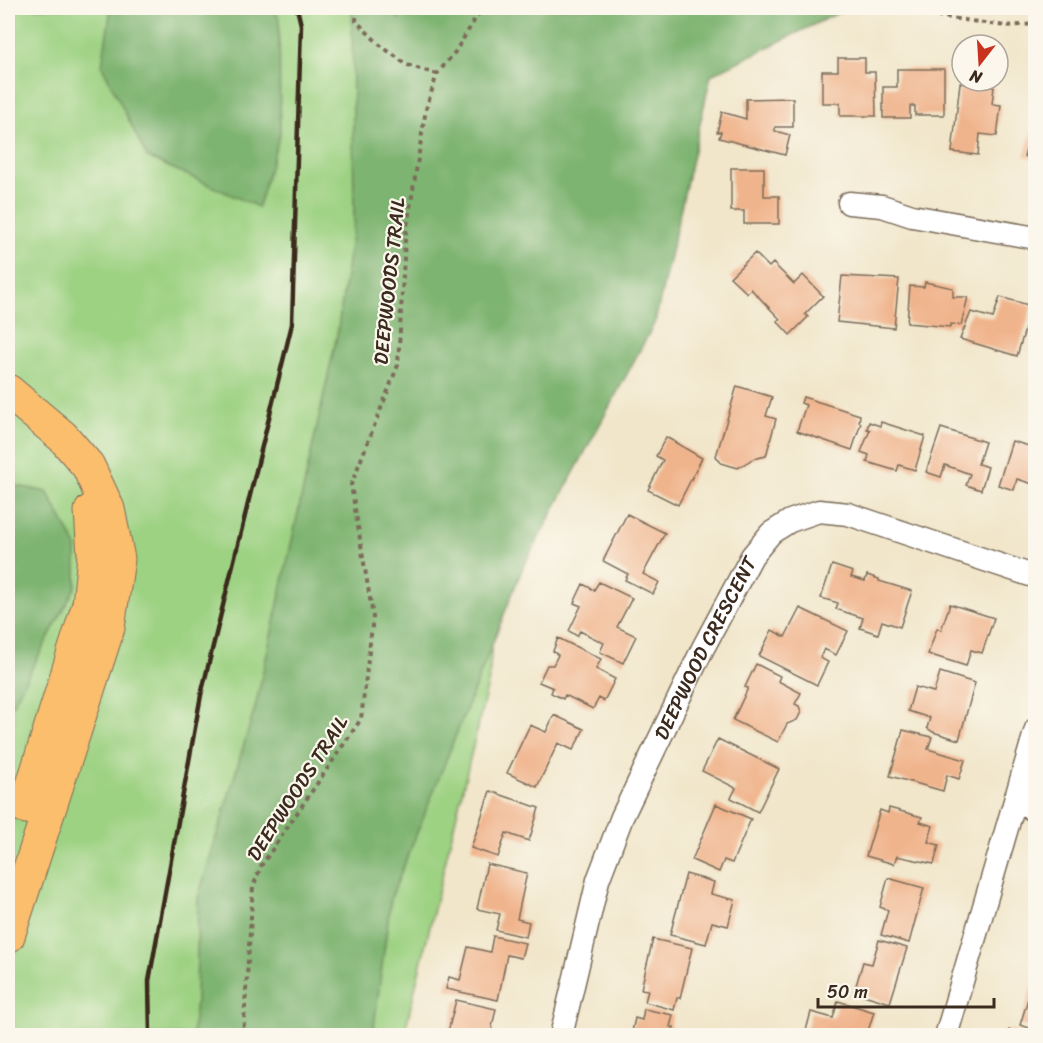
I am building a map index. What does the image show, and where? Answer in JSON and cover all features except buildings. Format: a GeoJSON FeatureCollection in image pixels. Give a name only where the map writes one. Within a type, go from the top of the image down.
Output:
{"type":"FeatureCollection","features":[{"type":"Feature","properties":{"kind":"highway"},"geometry":{"type":"LineString","coordinates":[[8,391],[63,437],[88,466],[108,509],[118,559],[108,628],[8,936]]}},
{"type":"Feature","properties":{"kind":"highway"},"geometry":{"type":"LineString","coordinates":[[8,417],[42,444],[69,471],[91,512],[94,555],[89,604],[8,866]]}},
{"type":"Feature","properties":{"kind":"street"},"geometry":{"type":"LineString","coordinates":[[849,203],[882,206],[912,216],[1035,238]]}},
{"type":"Feature","properties":{"kind":"street","name":"DEEPWOOD CRESCENT"},"geometry":{"type":"LineString","coordinates":[[561,1035],[598,880],[622,818],[704,648],[752,556],[771,533],[790,520],[819,511],[848,514],[1035,577]]}},
{"type":"Feature","properties":{"kind":"street"},"geometry":{"type":"LineString","coordinates":[[946,1035],[1035,729]]}},
{"type":"Feature","properties":{"kind":"street"},"geometry":{"type":"LineString","coordinates":[[1016,797],[1035,812]]}},
{"type":"Feature","properties":{"kind":"path"},"geometry":{"type":"LineString","coordinates":[[357,8],[356,21],[380,45],[407,65],[437,74]]}},
{"type":"Feature","properties":{"kind":"path","name":"DEEPWOODS TRAIL"},"geometry":{"type":"LineString","coordinates":[[243,1035],[252,898],[257,876],[261,866],[361,719],[373,617],[351,485],[398,365],[405,239],[426,110],[437,74],[455,52],[482,8]]}},
{"type":"Feature","properties":{"kind":"path"},"geometry":{"type":"LineString","coordinates":[[883,8],[1005,26],[1035,24]]}},
{"type":"Feature","properties":{"kind":"green space"},"geometry":{"type":"Polygon","coordinates":[[[8,8],[544,8],[489,679],[404,1035],[8,1035],[8,8]]]}},
{"type":"Feature","properties":{"kind":"green space"},"geometry":{"type":"Polygon","coordinates":[[[111,8],[273,8],[279,18],[280,134],[258,207],[147,157],[102,66],[111,8]]]}},
{"type":"Feature","properties":{"kind":"green space"},"geometry":{"type":"Polygon","coordinates":[[[352,8],[390,8],[399,19],[403,8],[848,8],[711,75],[655,322],[523,567],[391,898],[373,1035],[192,1035],[196,1001],[198,898],[256,704],[337,335],[354,221],[352,8]]]}},
{"type":"Feature","properties":{"kind":"green space"},"geometry":{"type":"Polygon","coordinates":[[[8,484],[47,492],[76,545],[76,586],[8,713],[8,484]]]}},
{"type":"Feature","properties":{"kind":"railway"},"geometry":{"type":"LineString","coordinates":[[150,1036],[149,981],[201,695],[292,324],[301,25],[297,8]]}}]}
